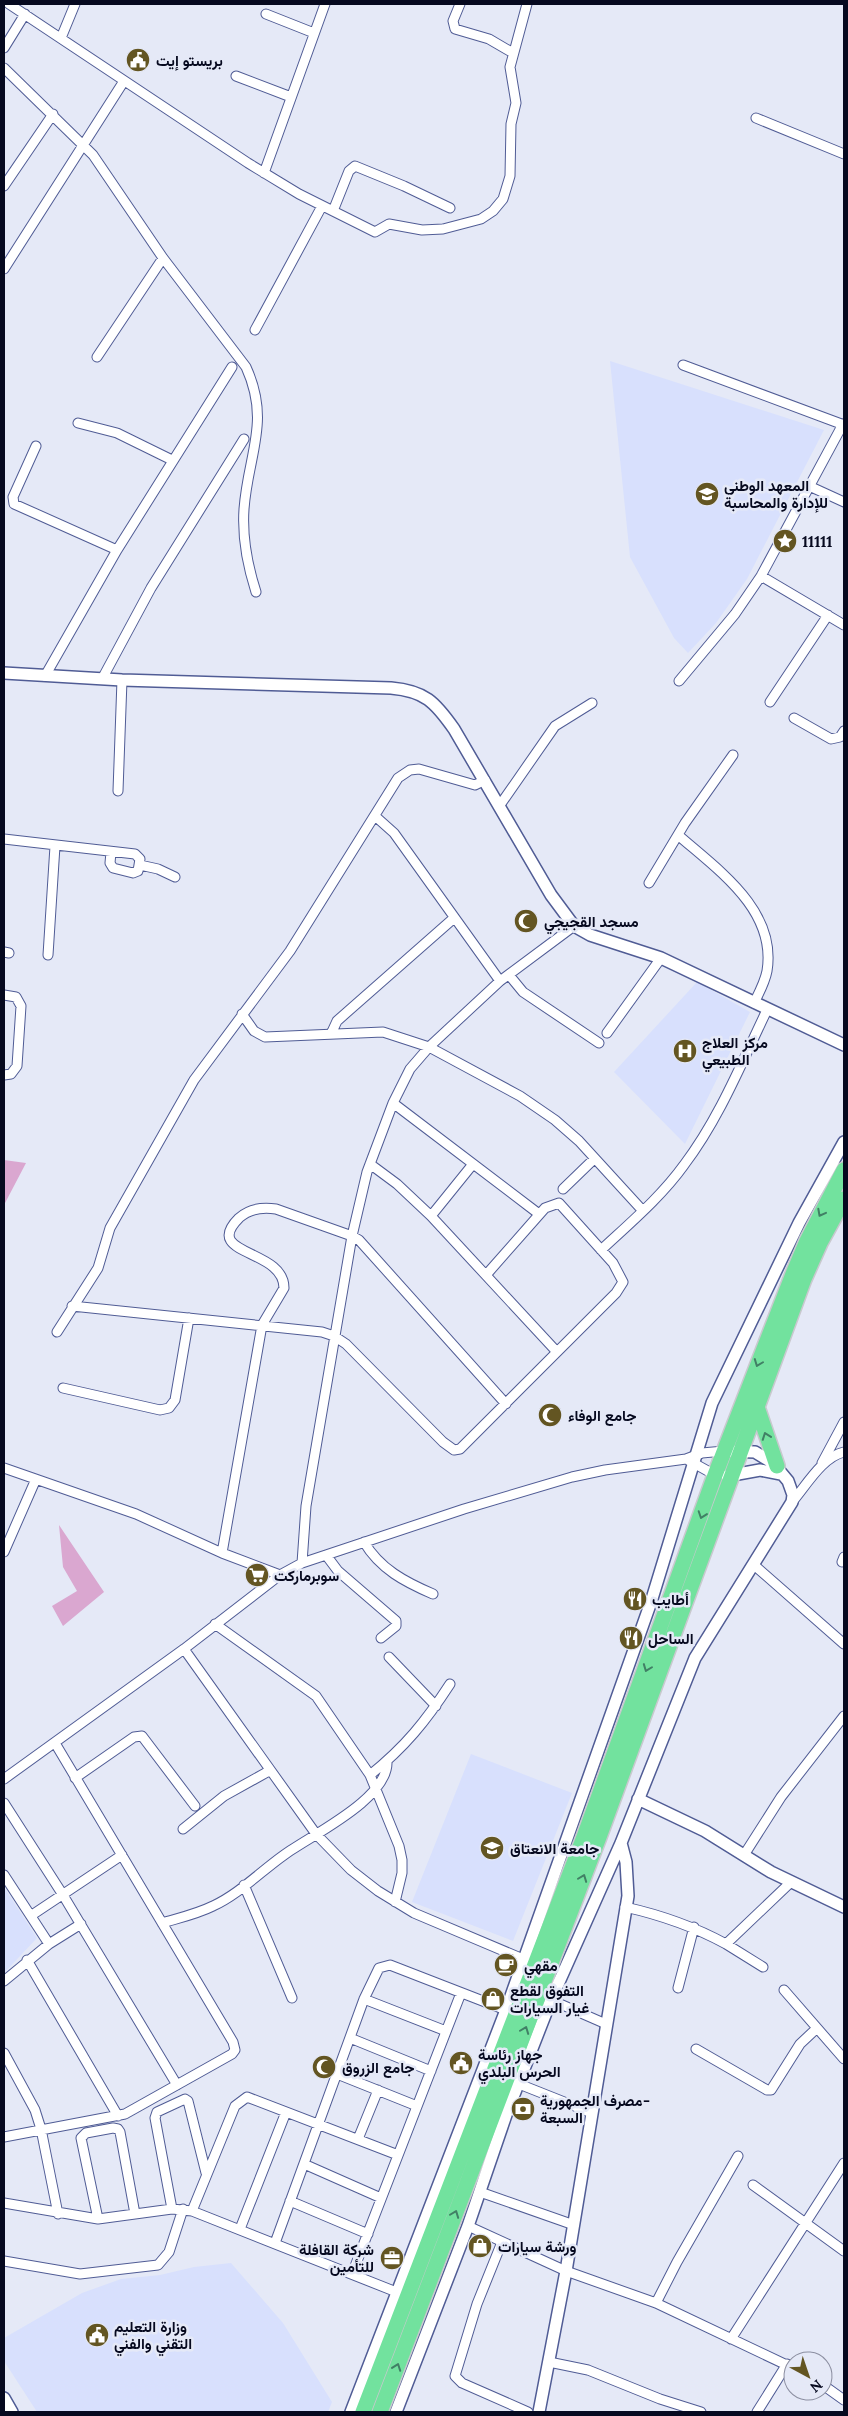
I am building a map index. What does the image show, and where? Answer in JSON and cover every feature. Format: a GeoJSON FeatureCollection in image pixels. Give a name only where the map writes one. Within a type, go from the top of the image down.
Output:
{"type":"FeatureCollection","features":[{"type":"Feature","properties":{"kind":"highway"},"geometry":{"type":"LineString","coordinates":[[363,2412],[470,2118],[584,1837],[715,1475],[792,1274],[844,1170]]}},
{"type":"Feature","properties":{"kind":"highway"},"geometry":{"type":"LineString","coordinates":[[380,2412],[599,1837],[733,1477],[804,1279],[820,1243],[844,1199]]}},
{"type":"Feature","properties":{"kind":"highway"},"geometry":{"type":"LineString","coordinates":[[757,1407],[779,1470]]}},
{"type":"Feature","properties":{"kind":"street"},"geometry":{"type":"LineString","coordinates":[[8,4],[264,173],[322,206],[375,232],[385,225],[393,223],[422,230],[443,229],[475,221],[493,211],[506,192],[510,176],[510,124],[516,103],[510,74],[513,53],[526,4]]}},
{"type":"Feature","properties":{"kind":"street"},"geometry":{"type":"LineString","coordinates":[[61,38],[75,4]]}},
{"type":"Feature","properties":{"kind":"street"},"geometry":{"type":"LineString","coordinates":[[264,173],[325,4]]}},
{"type":"Feature","properties":{"kind":"street"},"geometry":{"type":"LineString","coordinates":[[460,4],[453,21],[455,29],[489,39],[513,53]]}},
{"type":"Feature","properties":{"kind":"street"},"geometry":{"type":"LineString","coordinates":[[4,48],[25,14]]}},
{"type":"Feature","properties":{"kind":"street"},"geometry":{"type":"LineString","coordinates":[[266,14],[314,33]]}},
{"type":"Feature","properties":{"kind":"street"},"geometry":{"type":"LineString","coordinates":[[4,68],[84,145],[113,182],[163,258],[237,352],[254,384],[259,417],[246,492],[244,532],[248,564],[256,592]]}},
{"type":"Feature","properties":{"kind":"street"},"geometry":{"type":"LineString","coordinates":[[236,76],[291,98]]}},
{"type":"Feature","properties":{"kind":"street"},"geometry":{"type":"LineString","coordinates":[[4,269],[124,81]]}},
{"type":"Feature","properties":{"kind":"street"},"geometry":{"type":"LineString","coordinates":[[4,186],[53,114]]}},
{"type":"Feature","properties":{"kind":"street"},"geometry":{"type":"LineString","coordinates":[[756,118],[844,154]]}},
{"type":"Feature","properties":{"kind":"street"},"geometry":{"type":"LineString","coordinates":[[333,211],[348,171],[354,166],[404,186],[450,208]]}},
{"type":"Feature","properties":{"kind":"street"},"geometry":{"type":"LineString","coordinates":[[254,330],[322,206]]}},
{"type":"Feature","properties":{"kind":"street"},"geometry":{"type":"LineString","coordinates":[[97,357],[163,258]]}},
{"type":"Feature","properties":{"kind":"street"},"geometry":{"type":"LineString","coordinates":[[679,681],[735,614],[761,576],[844,424],[683,365]]}},
{"type":"Feature","properties":{"kind":"street"},"geometry":{"type":"LineString","coordinates":[[45,676],[117,550],[232,367]]}},
{"type":"Feature","properties":{"kind":"street"},"geometry":{"type":"LineString","coordinates":[[78,424],[117,433],[172,460]]}},
{"type":"Feature","properties":{"kind":"street"},"geometry":{"type":"LineString","coordinates":[[102,679],[151,588],[244,439]]}},
{"type":"Feature","properties":{"kind":"street"},"geometry":{"type":"LineString","coordinates":[[36,446],[12,497],[14,504],[117,550]]}},
{"type":"Feature","properties":{"kind":"street"},"geometry":{"type":"LineString","coordinates":[[809,486],[844,502]]}},
{"type":"Feature","properties":{"kind":"street"},"geometry":{"type":"LineString","coordinates":[[761,576],[844,625]]}},
{"type":"Feature","properties":{"kind":"street"},"geometry":{"type":"LineString","coordinates":[[770,702],[828,615]]}},
{"type":"Feature","properties":{"kind":"street"},"geometry":{"type":"LineString","coordinates":[[4,673],[122,680],[391,688],[415,691],[437,705],[485,780],[547,888],[574,926],[590,935],[661,958],[844,1045]]}},
{"type":"Feature","properties":{"kind":"street"},"geometry":{"type":"LineString","coordinates":[[118,791],[122,680]]}},
{"type":"Feature","properties":{"kind":"street"},"geometry":{"type":"LineString","coordinates":[[500,805],[555,726],[592,703]]}},
{"type":"Feature","properties":{"kind":"street"},"geometry":{"type":"LineString","coordinates":[[794,718],[831,739],[840,737],[844,731]]}},
{"type":"Feature","properties":{"kind":"street"},"geometry":{"type":"LineString","coordinates":[[649,883],[678,835],[733,755]]}},
{"type":"Feature","properties":{"kind":"street"},"geometry":{"type":"LineString","coordinates":[[57,1332],[98,1268],[110,1228],[194,1080],[290,951],[398,778],[410,770],[419,769],[475,785],[485,780]]}},
{"type":"Feature","properties":{"kind":"street"},"geometry":{"type":"LineString","coordinates":[[376,816],[394,833],[500,981]]}},
{"type":"Feature","properties":{"kind":"street"},"geometry":{"type":"LineString","coordinates":[[678,835],[738,888],[758,920],[765,940],[767,960],[763,983],[754,1003]]}},
{"type":"Feature","properties":{"kind":"street"},"geometry":{"type":"LineString","coordinates":[[4,839],[135,854],[140,859],[138,871],[133,873],[115,870],[110,864],[111,852]]}},
{"type":"Feature","properties":{"kind":"street"},"geometry":{"type":"LineString","coordinates":[[48,955],[55,846]]}},
{"type":"Feature","properties":{"kind":"street"},"geometry":{"type":"LineString","coordinates":[[140,865],[158,869],[175,877]]}},
{"type":"Feature","properties":{"kind":"street"},"geometry":{"type":"LineString","coordinates":[[331,1034],[337,1021],[454,918]]}},
{"type":"Feature","properties":{"kind":"street"},"geometry":{"type":"LineString","coordinates":[[302,1563],[303,1525],[352,1236],[370,1164],[393,1103],[410,1069],[429,1047],[500,981],[574,926]]}},
{"type":"Feature","properties":{"kind":"street"},"geometry":{"type":"LineString","coordinates":[[607,1034],[661,958]]}},
{"type":"Feature","properties":{"kind":"street"},"geometry":{"type":"LineString","coordinates":[[509,975],[523,992],[598,1043]]}},
{"type":"Feature","properties":{"kind":"street"},"geometry":{"type":"LineString","coordinates":[[4,995],[16,997],[21,1006],[17,1066],[14,1072],[4,1075]]}},
{"type":"Feature","properties":{"kind":"street"},"geometry":{"type":"LineString","coordinates":[[601,1250],[643,1211],[685,1165],[705,1132],[767,1010]]}},
{"type":"Feature","properties":{"kind":"street"},"geometry":{"type":"LineString","coordinates":[[242,1014],[260,1036],[383,1032],[429,1047],[520,1096],[568,1130],[643,1211]]}},
{"type":"Feature","properties":{"kind":"street"},"geometry":{"type":"LineString","coordinates":[[393,1103],[539,1214]]}},
{"type":"Feature","properties":{"kind":"street"},"geometry":{"type":"LineString","coordinates":[[491,2065],[506,2010],[523,1959],[651,1602],[691,1459],[712,1402],[795,1232],[844,1142]]}},
{"type":"Feature","properties":{"kind":"street"},"geometry":{"type":"LineString","coordinates":[[564,1189],[594,1158]]}},
{"type":"Feature","properties":{"kind":"street"},"geometry":{"type":"LineString","coordinates":[[370,1164],[397,1184],[431,1216],[557,1352]]}},
{"type":"Feature","properties":{"kind":"street"},"geometry":{"type":"LineString","coordinates":[[431,1216],[473,1164]]}},
{"type":"Feature","properties":{"kind":"street"},"geometry":{"type":"LineString","coordinates":[[72,1306],[262,1325],[334,1336],[346,1344],[443,1442],[454,1450],[460,1450],[616,1293],[623,1282],[618,1269],[563,1206],[552,1204],[539,1214],[486,1275]]}},
{"type":"Feature","properties":{"kind":"street"},"geometry":{"type":"LineString","coordinates":[[222,1553],[262,1325],[268,1312],[283,1294],[284,1283],[278,1272],[269,1263],[256,1255],[238,1249],[232,1243],[230,1232],[241,1217],[257,1209],[276,1209],[359,1240],[506,1404]]}},
{"type":"Feature","properties":{"kind":"street"},"geometry":{"type":"LineString","coordinates":[[63,1388],[160,1410],[169,1408],[175,1400],[189,1318]]}},
{"type":"Feature","properties":{"kind":"street"},"geometry":{"type":"LineString","coordinates":[[820,1468],[844,1422]]}},
{"type":"Feature","properties":{"kind":"street"},"geometry":{"type":"LineString","coordinates":[[4,1779],[184,1649],[280,1575],[302,1563],[326,1554],[524,1490],[572,1477],[605,1470],[691,1459],[724,1451],[759,1454],[779,1470],[791,1488],[792,1502]]}},
{"type":"Feature","properties":{"kind":"street"},"geometry":{"type":"LineString","coordinates":[[396,2412],[468,2226],[551,2000],[621,1843],[695,1658],[792,1502],[820,1468],[836,1455],[844,1452]]}},
{"type":"Feature","properties":{"kind":"street"},"geometry":{"type":"LineString","coordinates":[[691,1459],[715,1475],[733,1477],[760,1470],[779,1470]]}},
{"type":"Feature","properties":{"kind":"street"},"geometry":{"type":"LineString","coordinates":[[4,1468],[136,1514],[222,1553],[280,1575]]}},
{"type":"Feature","properties":{"kind":"street"},"geometry":{"type":"LineString","coordinates":[[4,1552],[36,1479]]}},
{"type":"Feature","properties":{"kind":"street"},"geometry":{"type":"LineString","coordinates":[[364,1542],[386,1569],[433,1594]]}},
{"type":"Feature","properties":{"kind":"street"},"geometry":{"type":"LineString","coordinates":[[326,1554],[338,1572],[396,1621],[396,1626],[381,1638]]}},
{"type":"Feature","properties":{"kind":"street"},"geometry":{"type":"LineString","coordinates":[[754,1565],[844,1644]]}},
{"type":"Feature","properties":{"kind":"street"},"geometry":{"type":"LineString","coordinates":[[215,1624],[316,1696],[370,1774],[402,1860],[400,1886],[395,1902]]}},
{"type":"Feature","properties":{"kind":"street"},"geometry":{"type":"LineString","coordinates":[[184,1649],[269,1771],[316,1834],[365,1881],[395,1902],[462,1935],[523,1959]]}},
{"type":"Feature","properties":{"kind":"street"},"geometry":{"type":"LineString","coordinates":[[389,1657],[436,1706]]}},
{"type":"Feature","properties":{"kind":"street"},"geometry":{"type":"LineString","coordinates":[[370,1774],[409,1741],[450,1684]]}},
{"type":"Feature","properties":{"kind":"street"},"geometry":{"type":"LineString","coordinates":[[744,1855],[781,1798],[844,1716]]}},
{"type":"Feature","properties":{"kind":"street"},"geometry":{"type":"LineString","coordinates":[[76,1778],[134,1737],[140,1736],[146,1739],[195,1806]]}},
{"type":"Feature","properties":{"kind":"street"},"geometry":{"type":"LineString","coordinates":[[4,2137],[118,2116],[131,2111],[232,2054],[235,2046],[55,1743]]}},
{"type":"Feature","properties":{"kind":"street"},"geometry":{"type":"LineString","coordinates":[[162,1924],[213,1906],[244,1886],[284,1855],[340,1820],[376,1788],[384,1778],[387,1761]]}},
{"type":"Feature","properties":{"kind":"street"},"geometry":{"type":"LineString","coordinates":[[183,1829],[224,1796],[269,1771]]}},
{"type":"Feature","properties":{"kind":"street"},"geometry":{"type":"LineString","coordinates":[[638,1799],[682,1819],[791,1882],[843,1905]]}},
{"type":"Feature","properties":{"kind":"street"},"geometry":{"type":"LineString","coordinates":[[4,1803],[63,1894],[177,2085]]}},
{"type":"Feature","properties":{"kind":"street"},"geometry":{"type":"LineString","coordinates":[[539,2412],[574,2225],[625,1906],[627,1882],[621,1843]]}},
{"type":"Feature","properties":{"kind":"street"},"geometry":{"type":"LineString","coordinates":[[32,1915],[122,1855]]}},
{"type":"Feature","properties":{"kind":"street"},"geometry":{"type":"LineString","coordinates":[[4,1875],[32,1915],[49,1944]]}},
{"type":"Feature","properties":{"kind":"street"},"geometry":{"type":"LineString","coordinates":[[726,1944],[791,1882]]}},
{"type":"Feature","properties":{"kind":"street"},"geometry":{"type":"LineString","coordinates":[[244,1886],[292,1998]]}},
{"type":"Feature","properties":{"kind":"street"},"geometry":{"type":"LineString","coordinates":[[625,1906],[666,1916],[694,1927],[762,1966]]}},
{"type":"Feature","properties":{"kind":"street"},"geometry":{"type":"LineString","coordinates":[[4,1981],[27,1960],[80,1924]]}},
{"type":"Feature","properties":{"kind":"street"},"geometry":{"type":"LineString","coordinates":[[678,1988],[694,1927]]}},
{"type":"Feature","properties":{"kind":"street"},"geometry":{"type":"LineString","coordinates":[[27,1960],[118,2116]]}},
{"type":"Feature","properties":{"kind":"street"},"geometry":{"type":"LineString","coordinates":[[275,2243],[364,1999],[377,1972],[386,1965],[506,2010]]}},
{"type":"Feature","properties":{"kind":"street"},"geometry":{"type":"LineString","coordinates":[[784,1990],[844,2059]]}},
{"type":"Feature","properties":{"kind":"street"},"geometry":{"type":"LineString","coordinates":[[352,2274],[461,1993]]}},
{"type":"Feature","properties":{"kind":"street"},"geometry":{"type":"LineString","coordinates":[[364,1999],[446,2031]]}},
{"type":"Feature","properties":{"kind":"street"},"geometry":{"type":"LineString","coordinates":[[551,2000],[606,2024]]}},
{"type":"Feature","properties":{"kind":"street"},"geometry":{"type":"LineString","coordinates":[[696,2049],[767,2090],[771,2090],[800,2044],[816,2029]]}},
{"type":"Feature","properties":{"kind":"street"},"geometry":{"type":"LineString","coordinates":[[350,2038],[430,2071]]}},
{"type":"Feature","properties":{"kind":"street"},"geometry":{"type":"LineString","coordinates":[[4,2053],[28,2094],[41,2129],[58,2214]]}},
{"type":"Feature","properties":{"kind":"street"},"geometry":{"type":"LineString","coordinates":[[337,2074],[417,2106]]}},
{"type":"Feature","properties":{"kind":"street"},"geometry":{"type":"LineString","coordinates":[[519,2084],[592,2113]]}},
{"type":"Feature","properties":{"kind":"street"},"geometry":{"type":"LineString","coordinates":[[358,2139],[378,2090]]}},
{"type":"Feature","properties":{"kind":"street"},"geometry":{"type":"LineString","coordinates":[[4,2261],[80,2274],[158,2265],[169,2252],[238,2102],[247,2098],[398,2155]]}},
{"type":"Feature","properties":{"kind":"street"},"geometry":{"type":"LineString","coordinates":[[172,2209],[156,2118],[158,2112],[182,2100],[188,2101],[206,2173]]}},
{"type":"Feature","properties":{"kind":"street"},"geometry":{"type":"LineString","coordinates":[[240,2230],[286,2112]]}},
{"type":"Feature","properties":{"kind":"street"},"geometry":{"type":"LineString","coordinates":[[351,2412],[470,2118]]}},
{"type":"Feature","properties":{"kind":"street"},"geometry":{"type":"LineString","coordinates":[[98,2219],[82,2138],[86,2133],[113,2128],[118,2129],[120,2132],[135,2214]]}},
{"type":"Feature","properties":{"kind":"street"},"geometry":{"type":"LineString","coordinates":[[656,2303],[676,2262],[738,2156]]}},
{"type":"Feature","properties":{"kind":"street"},"geometry":{"type":"LineString","coordinates":[[731,2339],[844,2162]]}},
{"type":"Feature","properties":{"kind":"street"},"geometry":{"type":"LineString","coordinates":[[304,2164],[381,2198]]}},
{"type":"Feature","properties":{"kind":"street"},"geometry":{"type":"LineString","coordinates":[[753,2185],[844,2251]]}},
{"type":"Feature","properties":{"kind":"street"},"geometry":{"type":"LineString","coordinates":[[480,2192],[574,2225]]}},
{"type":"Feature","properties":{"kind":"street"},"geometry":{"type":"LineString","coordinates":[[290,2201],[368,2234]]}},
{"type":"Feature","properties":{"kind":"street"},"geometry":{"type":"LineString","coordinates":[[4,2203],[58,2214],[98,2219],[172,2209],[187,2210],[399,2293]]}},
{"type":"Feature","properties":{"kind":"street"},"geometry":{"type":"LineString","coordinates":[[468,2226],[566,2272],[656,2303],[783,2363]]}},
{"type":"Feature","properties":{"kind":"street"},"geometry":{"type":"LineString","coordinates":[[502,2242],[477,2304],[456,2376],[462,2383],[528,2412]]}},
{"type":"Feature","properties":{"kind":"street"},"geometry":{"type":"LineString","coordinates":[[549,2362],[588,2370],[660,2400],[701,2412]]}},
{"type":"Feature","properties":{"kind":"street"},"geometry":{"type":"LineString","coordinates":[[757,2412],[783,2376]]}},
{"type":"Feature","properties":{"kind":"street"},"geometry":{"type":"LineString","coordinates":[[833,2392],[844,2400]]}},
{"type":"Feature","properties":{"kind":"street"},"geometry":{"type":"LineString","coordinates":[[4,2398],[12,2412]]}},
{"type":"Feature","properties":{"kind":"shaded area","name":"المعهد الوطني للإدارة والمحاسبة"},"geometry":{"type":"Polygon","coordinates":[[[610,361],[824,430],[747,579],[716,623],[688,653],[674,638],[630,557],[610,361]]]}},
{"type":"Feature","properties":{"kind":"shaded area"},"geometry":{"type":"Polygon","coordinates":[[[697,982],[750,1012],[685,1144],[614,1072],[697,982]]]}},
{"type":"Feature","properties":{"kind":"shaded area"},"geometry":{"type":"Polygon","coordinates":[[[4,1160],[26,1163],[4,1205],[4,1160]]]}},
{"type":"Feature","properties":{"kind":"shaded area"},"geometry":{"type":"Polygon","coordinates":[[[59,1525],[104,1592],[63,1626],[52,1606],[77,1591],[63,1567],[59,1525]]]}},
{"type":"Feature","properties":{"kind":"shaded area","name":"جامعة الانعتاق"},"geometry":{"type":"Polygon","coordinates":[[[471,1754],[572,1793],[513,1941],[412,1902],[471,1754]]]}},
{"type":"Feature","properties":{"kind":"shaded area"},"geometry":{"type":"Polygon","coordinates":[[[4,1887],[37,1938],[4,1973],[4,1887]]]}},
{"type":"Feature","properties":{"kind":"shaded area"},"geometry":{"type":"Polygon","coordinates":[[[231,2263],[283,2323],[332,2402],[328,2412],[37,2412],[4,2361],[4,2338],[82,2293],[121,2279],[160,2275],[194,2267],[231,2263]]]}},
{"type":"Feature","properties":{"kind":"place","name":"بريستو إيت"},"geometry":{"type":"Point","coordinates":[138,60]}},
{"type":"Feature","properties":{"kind":"place","name":"المعهد الوطني للإدارة والمحاسبة"},"geometry":{"type":"Point","coordinates":[707,494]}},
{"type":"Feature","properties":{"kind":"place","name":"11111"},"geometry":{"type":"Point","coordinates":[785,541]}},
{"type":"Feature","properties":{"kind":"place","name":"مسجد القجيجي"},"geometry":{"type":"Point","coordinates":[526,921]}},
{"type":"Feature","properties":{"kind":"place","name":"مركز العلاج الطبيعي"},"geometry":{"type":"Point","coordinates":[685,1051]}},
{"type":"Feature","properties":{"kind":"place","name":"جامع الوفاء"},"geometry":{"type":"Point","coordinates":[550,1415]}},
{"type":"Feature","properties":{"kind":"place","name":"سوبرماركت"},"geometry":{"type":"Point","coordinates":[257,1575]}},
{"type":"Feature","properties":{"kind":"place","name":"أطايب"},"geometry":{"type":"Point","coordinates":[635,1599]}},
{"type":"Feature","properties":{"kind":"place","name":"الساحل"},"geometry":{"type":"Point","coordinates":[631,1638]}},
{"type":"Feature","properties":{"kind":"place","name":"جامعة الانعتاق"},"geometry":{"type":"Point","coordinates":[492,1848]}},
{"type":"Feature","properties":{"kind":"place","name":"مقهي"},"geometry":{"type":"Point","coordinates":[506,1965]}},
{"type":"Feature","properties":{"kind":"place","name":"التفوق لقطع غيار السيارات"},"geometry":{"type":"Point","coordinates":[493,1999]}},
{"type":"Feature","properties":{"kind":"place","name":"جهاز رئاسة الحرس البلدي"},"geometry":{"type":"Point","coordinates":[461,2063]}},
{"type":"Feature","properties":{"kind":"place","name":"جامع الزروق"},"geometry":{"type":"Point","coordinates":[324,2067]}},
{"type":"Feature","properties":{"kind":"place","name":"مصرف الجمهورية- السبعة"},"geometry":{"type":"Point","coordinates":[523,2109]}},
{"type":"Feature","properties":{"kind":"place","name":"ورشة سيارات"},"geometry":{"type":"Point","coordinates":[480,2246]}},
{"type":"Feature","properties":{"kind":"place","name":"شركة القافلة للتأمين"},"geometry":{"type":"Point","coordinates":[392,2258]}},
{"type":"Feature","properties":{"kind":"place","name":"وزارة التعليم التقني والفني"},"geometry":{"type":"Point","coordinates":[97,2335]}}]}
